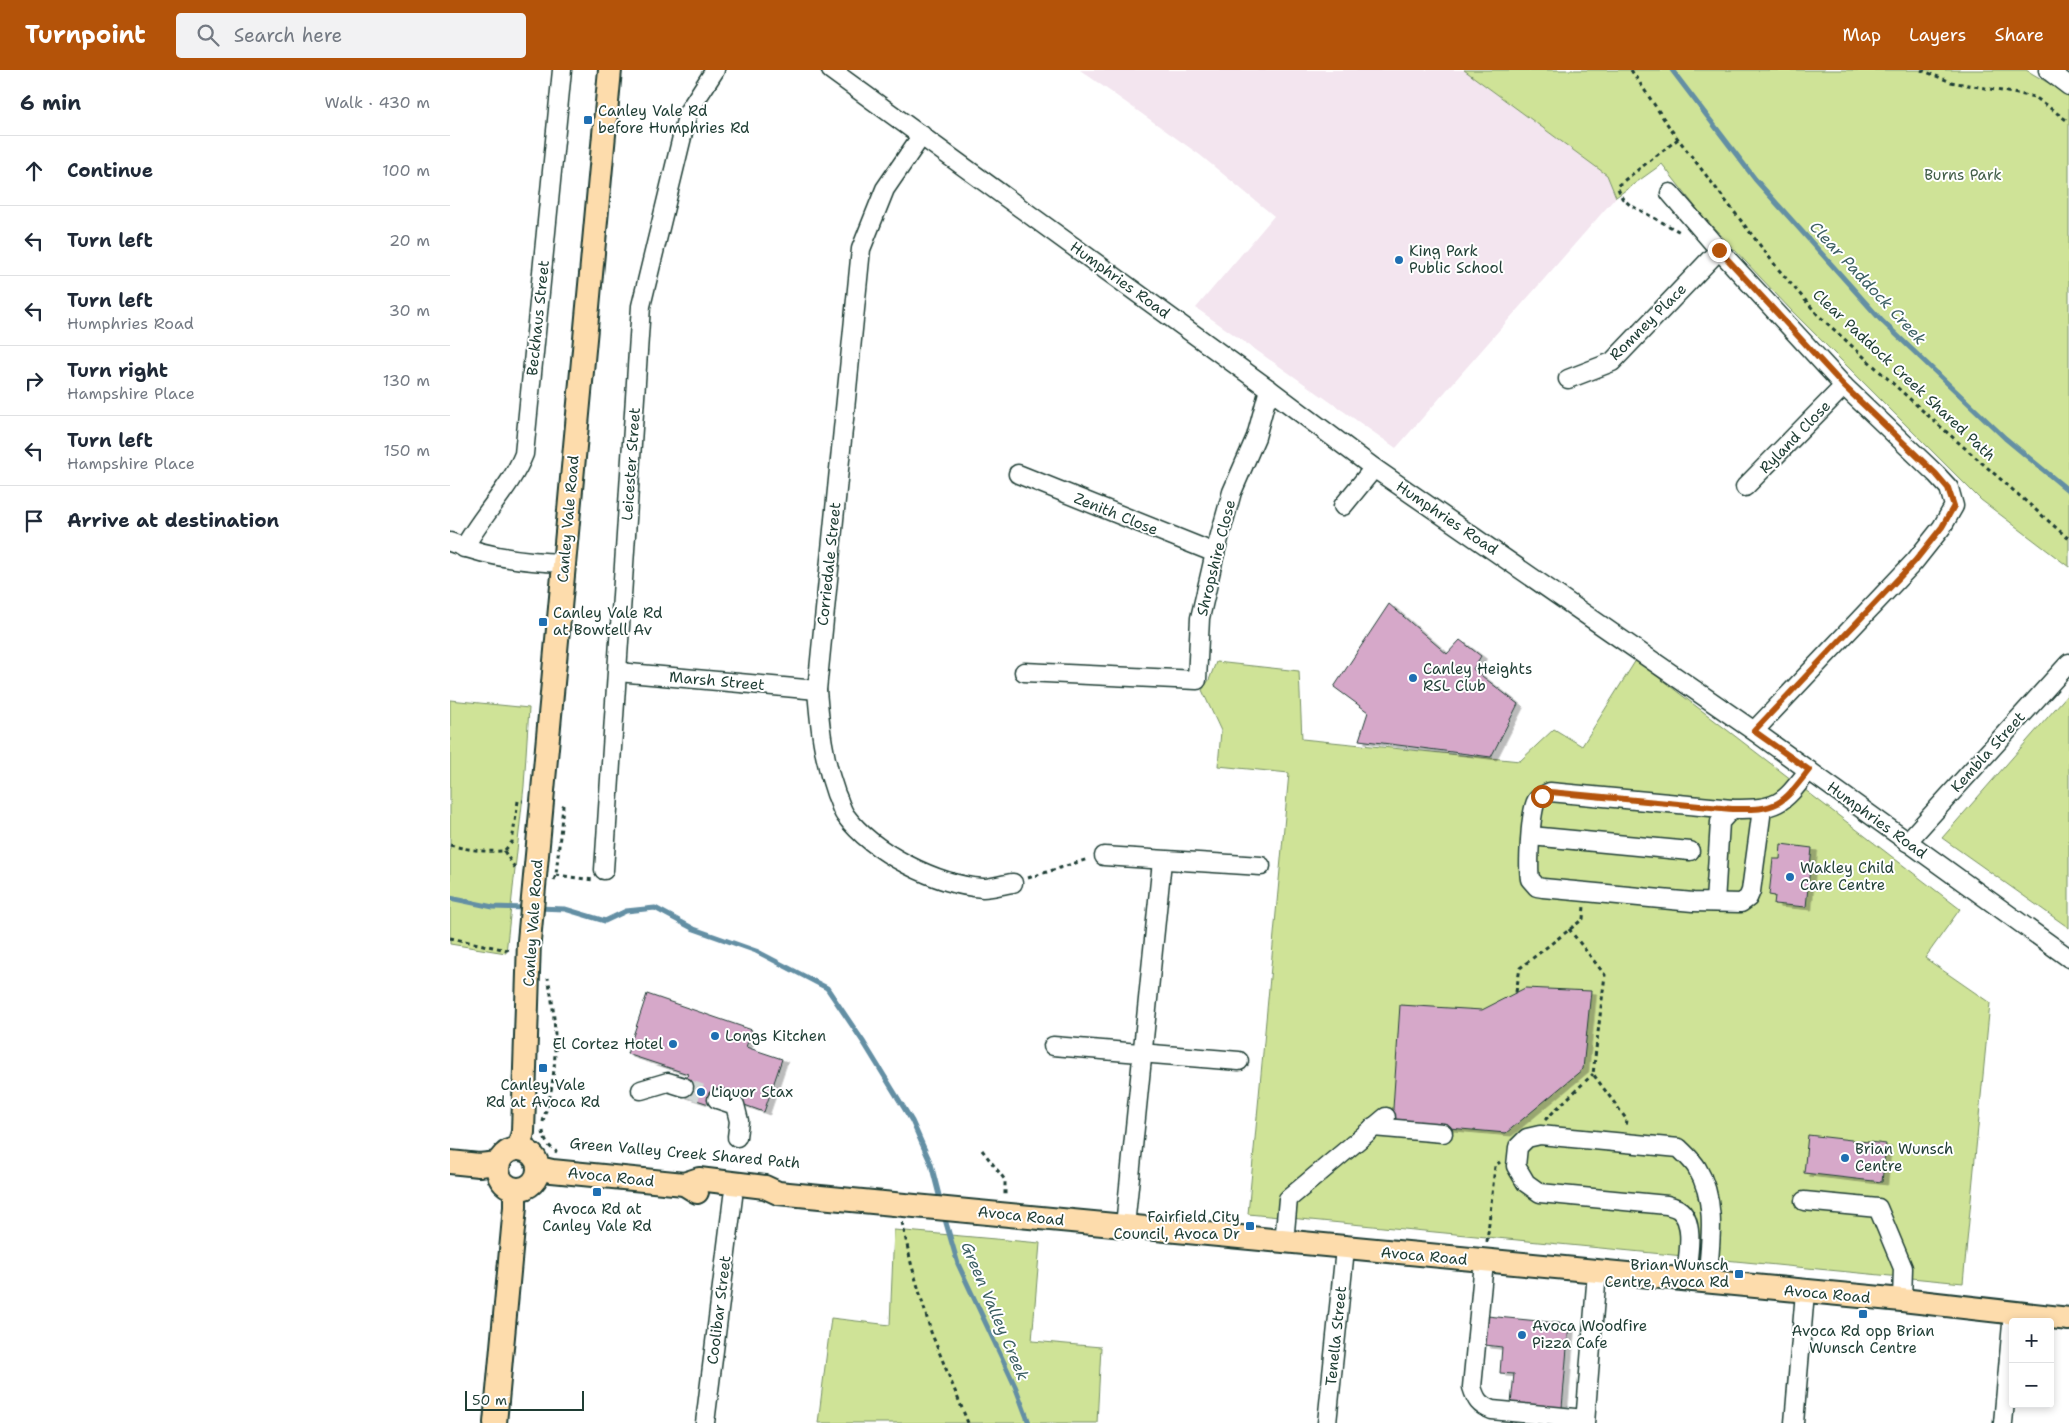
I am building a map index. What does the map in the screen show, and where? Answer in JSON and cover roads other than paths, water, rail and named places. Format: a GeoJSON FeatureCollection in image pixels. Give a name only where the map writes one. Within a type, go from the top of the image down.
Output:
{"type":"FeatureCollection","features":[{"type":"Feature","properties":{"kind":"main road","name":"Canley Vale Road"},"geometry":{"type":"LineString","coordinates":[[519,1148],[523,1132],[522,943],[534,890],[610,70]]}},
{"type":"Feature","properties":{"kind":"main road"},"geometry":{"type":"LineString","coordinates":[[519,1148],[529,1152],[536,1158],[539,1168],[534,1182],[526,1188],[515,1189],[508,1187],[499,1177],[498,1163],[508,1151],[519,1148]]}},
{"type":"Feature","properties":{"kind":"main road"},"geometry":{"type":"LineString","coordinates":[[450,1162],[478,1165],[498,1163]]}},
{"type":"Feature","properties":{"kind":"main road","name":"Avoca Road"},"geometry":{"type":"LineString","coordinates":[[539,1168],[552,1172],[684,1184],[699,1179],[765,1187],[778,1193],[902,1213],[948,1209],[1345,1249],[1485,1252],[1596,1272],[1902,1300],[2069,1319]]}},
{"type":"Feature","properties":{"kind":"main road","name":"Avoca Road"},"geometry":{"type":"LineString","coordinates":[[684,1184],[700,1193],[733,1197],[763,1199],[778,1193]]}},
{"type":"Feature","properties":{"kind":"main road"},"geometry":{"type":"LineString","coordinates":[[495,1423],[515,1207],[515,1189]]}},
{"type":"Feature","properties":{"kind":"street","name":"Beckhaus Street"},"geometry":{"type":"LineString","coordinates":[[457,545],[478,523],[512,477],[524,454],[562,70]]}},
{"type":"Feature","properties":{"kind":"street","name":"Leicester Street"},"geometry":{"type":"LineString","coordinates":[[604,870],[641,306],[688,112],[715,70]]}},
{"type":"Feature","properties":{"kind":"street","name":"Humphries Road"},"geometry":{"type":"LineString","coordinates":[[831,70],[851,76],[922,136],[1269,388],[1374,468],[1754,731],[2069,958]]}},
{"type":"Feature","properties":{"kind":"street"},"geometry":{"type":"LineString","coordinates":[[2048,70],[2069,86]]}},
{"type":"Feature","properties":{"kind":"street","name":"Corriedale Street"},"geometry":{"type":"LineString","coordinates":[[922,136],[885,189],[860,249],[817,690],[820,736],[827,768],[844,814],[872,842],[936,878],[985,888],[1013,882]]}},
{"type":"Feature","properties":{"kind":"street"},"geometry":{"type":"LineString","coordinates":[[1670,193],[1719,250],[1844,386],[1936,474],[1948,488],[1954,506],[1942,527],[1915,561],[1754,731]]}},
{"type":"Feature","properties":{"kind":"street","name":"Romney Place"},"geometry":{"type":"LineString","coordinates":[[1568,379],[1612,362],[1719,250]]}},
{"type":"Feature","properties":{"kind":"street","name":"Ryland Close"},"geometry":{"type":"LineString","coordinates":[[1746,488],[1844,386]]}},
{"type":"Feature","properties":{"kind":"street","name":"Shropshire Close"},"geometry":{"type":"LineString","coordinates":[[1024,672],[1198,680],[1200,618],[1215,553],[1232,492],[1256,436],[1269,388]]}},
{"type":"Feature","properties":{"kind":"street"},"geometry":{"type":"LineString","coordinates":[[1343,506],[1374,468]]}},
{"type":"Feature","properties":{"kind":"street","name":"Zenith Close"},"geometry":{"type":"LineString","coordinates":[[1018,474],[1215,553]]}},
{"type":"Feature","properties":{"kind":"street"},"geometry":{"type":"LineString","coordinates":[[457,545],[516,561],[564,563]]}},
{"type":"Feature","properties":{"kind":"street","name":"Kembla Street"},"geometry":{"type":"LineString","coordinates":[[1907,842],[2069,663]]}},
{"type":"Feature","properties":{"kind":"street","name":"Marsh Street"},"geometry":{"type":"LineString","coordinates":[[618,672],[817,690]]}},
{"type":"Feature","properties":{"kind":"street"},"geometry":{"type":"LineString","coordinates":[[1762,809],[1752,891],[1748,898],[1741,903],[1693,902],[1543,888],[1533,884],[1529,874],[1531,836],[1536,800],[1550,792],[1732,809],[1762,809],[1779,804],[1789,796],[1809,770]]}},
{"type":"Feature","properties":{"kind":"street"},"geometry":{"type":"LineString","coordinates":[[1715,902],[1720,822],[1732,809]]}},
{"type":"Feature","properties":{"kind":"street"},"geometry":{"type":"LineString","coordinates":[[1531,836],[1690,851]]}},
{"type":"Feature","properties":{"kind":"street"},"geometry":{"type":"LineString","coordinates":[[1104,856],[1261,866]]}},
{"type":"Feature","properties":{"kind":"street"},"geometry":{"type":"LineString","coordinates":[[1124,1226],[1162,861]]}},
{"type":"Feature","properties":{"kind":"street"},"geometry":{"type":"LineString","coordinates":[[1053,1046],[1240,1061]]}},
{"type":"Feature","properties":{"kind":"street"},"geometry":{"type":"LineString","coordinates":[[641,1090],[668,1082],[684,1086]]}},
{"type":"Feature","properties":{"kind":"street"},"geometry":{"type":"LineString","coordinates":[[717,1099],[735,1106],[739,1121],[737,1137]]}},
{"type":"Feature","properties":{"kind":"street"},"geometry":{"type":"LineString","coordinates":[[1284,1242],[1288,1199],[1379,1122],[1443,1133]]}},
{"type":"Feature","properties":{"kind":"street"},"geometry":{"type":"LineString","coordinates":[[1685,1281],[1690,1228],[1686,1216],[1678,1208],[1667,1205],[1540,1192],[1526,1183],[1516,1166],[1522,1143],[1540,1135],[1679,1148],[1697,1167],[1709,1197],[1712,1224],[1707,1283]]}},
{"type":"Feature","properties":{"kind":"street","name":"Coolibar Street"},"geometry":{"type":"LineString","coordinates":[[706,1423],[733,1197]]}},
{"type":"Feature","properties":{"kind":"street"},"geometry":{"type":"LineString","coordinates":[[1804,1202],[1878,1208],[1903,1268],[1902,1300]]}},
{"type":"Feature","properties":{"kind":"street","name":"Tenella Street"},"geometry":{"type":"LineString","coordinates":[[1327,1423],[1345,1249]]}},
{"type":"Feature","properties":{"kind":"street"},"geometry":{"type":"LineString","coordinates":[[1485,1252],[1472,1387],[1475,1399],[1483,1407],[1492,1410],[1585,1421],[1596,1272]]}},
{"type":"Feature","properties":{"kind":"street"},"geometry":{"type":"LineString","coordinates":[[1794,1423],[1805,1292]]}},
{"type":"Feature","properties":{"kind":"street"},"geometry":{"type":"LineString","coordinates":[[2002,1423],[2013,1313]]}},
{"type":"Feature","properties":{"kind":"waterway","name":"Clear Paddock Creek"},"geometry":{"type":"LineString","coordinates":[[1672,70],[1755,179],[1881,320],[2005,438],[2069,491]]}},
{"type":"Feature","properties":{"kind":"waterway","name":"Green Valley Creek"},"geometry":{"type":"LineString","coordinates":[[450,898],[493,907],[526,908]]}},
{"type":"Feature","properties":{"kind":"waterway"},"geometry":{"type":"LineString","coordinates":[[537,908],[565,909],[605,921],[626,911],[655,908],[694,929],[756,951],[827,988],[864,1043],[912,1121],[931,1164],[941,1203]]}},
{"type":"Feature","properties":{"kind":"waterway","name":"Green Valley Creek"},"geometry":{"type":"LineString","coordinates":[[944,1216],[958,1264],[1015,1386],[1029,1423]]}},
{"type":"Feature","properties":{"kind":"tunnel"},"geometry":{"type":"LineString","coordinates":[[684,1087],[717,1099]]}},
{"type":"Feature","properties":{"kind":"place","name":"Canley Vale Rd before Humphries Rd"},"geometry":{"type":"Point","coordinates":[588,120]}},
{"type":"Feature","properties":{"kind":"place","name":"King Park Public School"},"geometry":{"type":"Point","coordinates":[1399,260]}},
{"type":"Feature","properties":{"kind":"place","name":"Canley Vale Rd at Bowtell Av"},"geometry":{"type":"Point","coordinates":[543,622]}},
{"type":"Feature","properties":{"kind":"place","name":"Canley Heights RSL Club"},"geometry":{"type":"Point","coordinates":[1413,678]}},
{"type":"Feature","properties":{"kind":"place","name":"Wakley Child Care Centre"},"geometry":{"type":"Point","coordinates":[1790,877]}},
{"type":"Feature","properties":{"kind":"place","name":"Longs Kitchen"},"geometry":{"type":"Point","coordinates":[715,1036]}},
{"type":"Feature","properties":{"kind":"place","name":"El Cortez Hotel"},"geometry":{"type":"Point","coordinates":[673,1044]}},
{"type":"Feature","properties":{"kind":"place","name":"Canley Vale Rd at Avoca Rd"},"geometry":{"type":"Point","coordinates":[543,1068]}},
{"type":"Feature","properties":{"kind":"place","name":"Liquor Stax"},"geometry":{"type":"Point","coordinates":[701,1092]}},
{"type":"Feature","properties":{"kind":"place","name":"Brian Wunsch Centre"},"geometry":{"type":"Point","coordinates":[1845,1158]}},
{"type":"Feature","properties":{"kind":"place","name":"Avoca Rd at Canley Vale Rd"},"geometry":{"type":"Point","coordinates":[597,1192]}},
{"type":"Feature","properties":{"kind":"place","name":"Fairfield City Council, Avoca Dr"},"geometry":{"type":"Point","coordinates":[1250,1226]}},
{"type":"Feature","properties":{"kind":"place","name":"Brian Wunsch Centre, Avoca Rd"},"geometry":{"type":"Point","coordinates":[1739,1274]}},
{"type":"Feature","properties":{"kind":"place","name":"Avoca Rd opp Brian Wunsch Centre"},"geometry":{"type":"Point","coordinates":[1863,1314]}},
{"type":"Feature","properties":{"kind":"place","name":"Avoca Woodfire Pizza Cafe"},"geometry":{"type":"Point","coordinates":[1522,1335]}},
{"type":"Feature","properties":{"kind":"park label","name":"Burns Park"},"geometry":{"type":"Point","coordinates":[1963,175]}}]}
